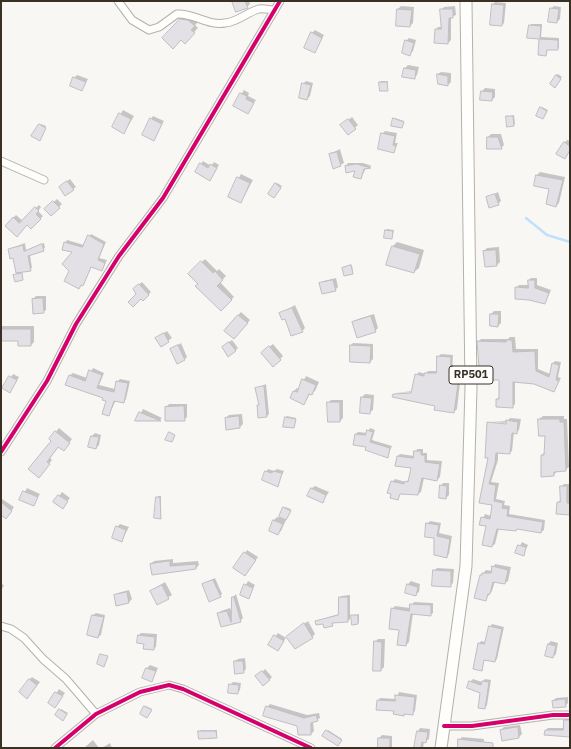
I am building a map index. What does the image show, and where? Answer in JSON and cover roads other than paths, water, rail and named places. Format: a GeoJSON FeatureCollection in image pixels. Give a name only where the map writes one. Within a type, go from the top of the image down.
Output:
{"type":"FeatureCollection","features":[{"type":"Feature","properties":{"kind":"main road","name":"RP501"},"geometry":{"type":"LineString","coordinates":[[441,748],[466,566],[471,387],[466,1]]}},
{"type":"Feature","properties":{"kind":"street"},"geometry":{"type":"LineString","coordinates":[[118,1],[132,20],[149,30],[159,27],[177,14],[191,16],[208,22],[224,24],[242,18],[260,9],[275,10]]}},
{"type":"Feature","properties":{"kind":"street"},"geometry":{"type":"LineString","coordinates":[[1,452],[47,381],[76,324],[111,269],[163,198],[280,1]]}},
{"type":"Feature","properties":{"kind":"street"},"geometry":{"type":"LineString","coordinates":[[1,161],[44,180]]}},
{"type":"Feature","properties":{"kind":"street"},"geometry":{"type":"LineString","coordinates":[[1,626],[12,629],[24,638],[43,659],[66,679],[96,714]]}},
{"type":"Feature","properties":{"kind":"street"},"geometry":{"type":"LineString","coordinates":[[55,748],[96,714],[140,692],[169,684],[184,689],[311,748]]}},
{"type":"Feature","properties":{"kind":"street"},"geometry":{"type":"LineString","coordinates":[[444,726],[472,726],[552,715],[570,715]]}},
{"type":"Feature","properties":{"kind":"waterway"},"geometry":{"type":"LineString","coordinates":[[526,218],[547,235],[570,242]]}}]}
